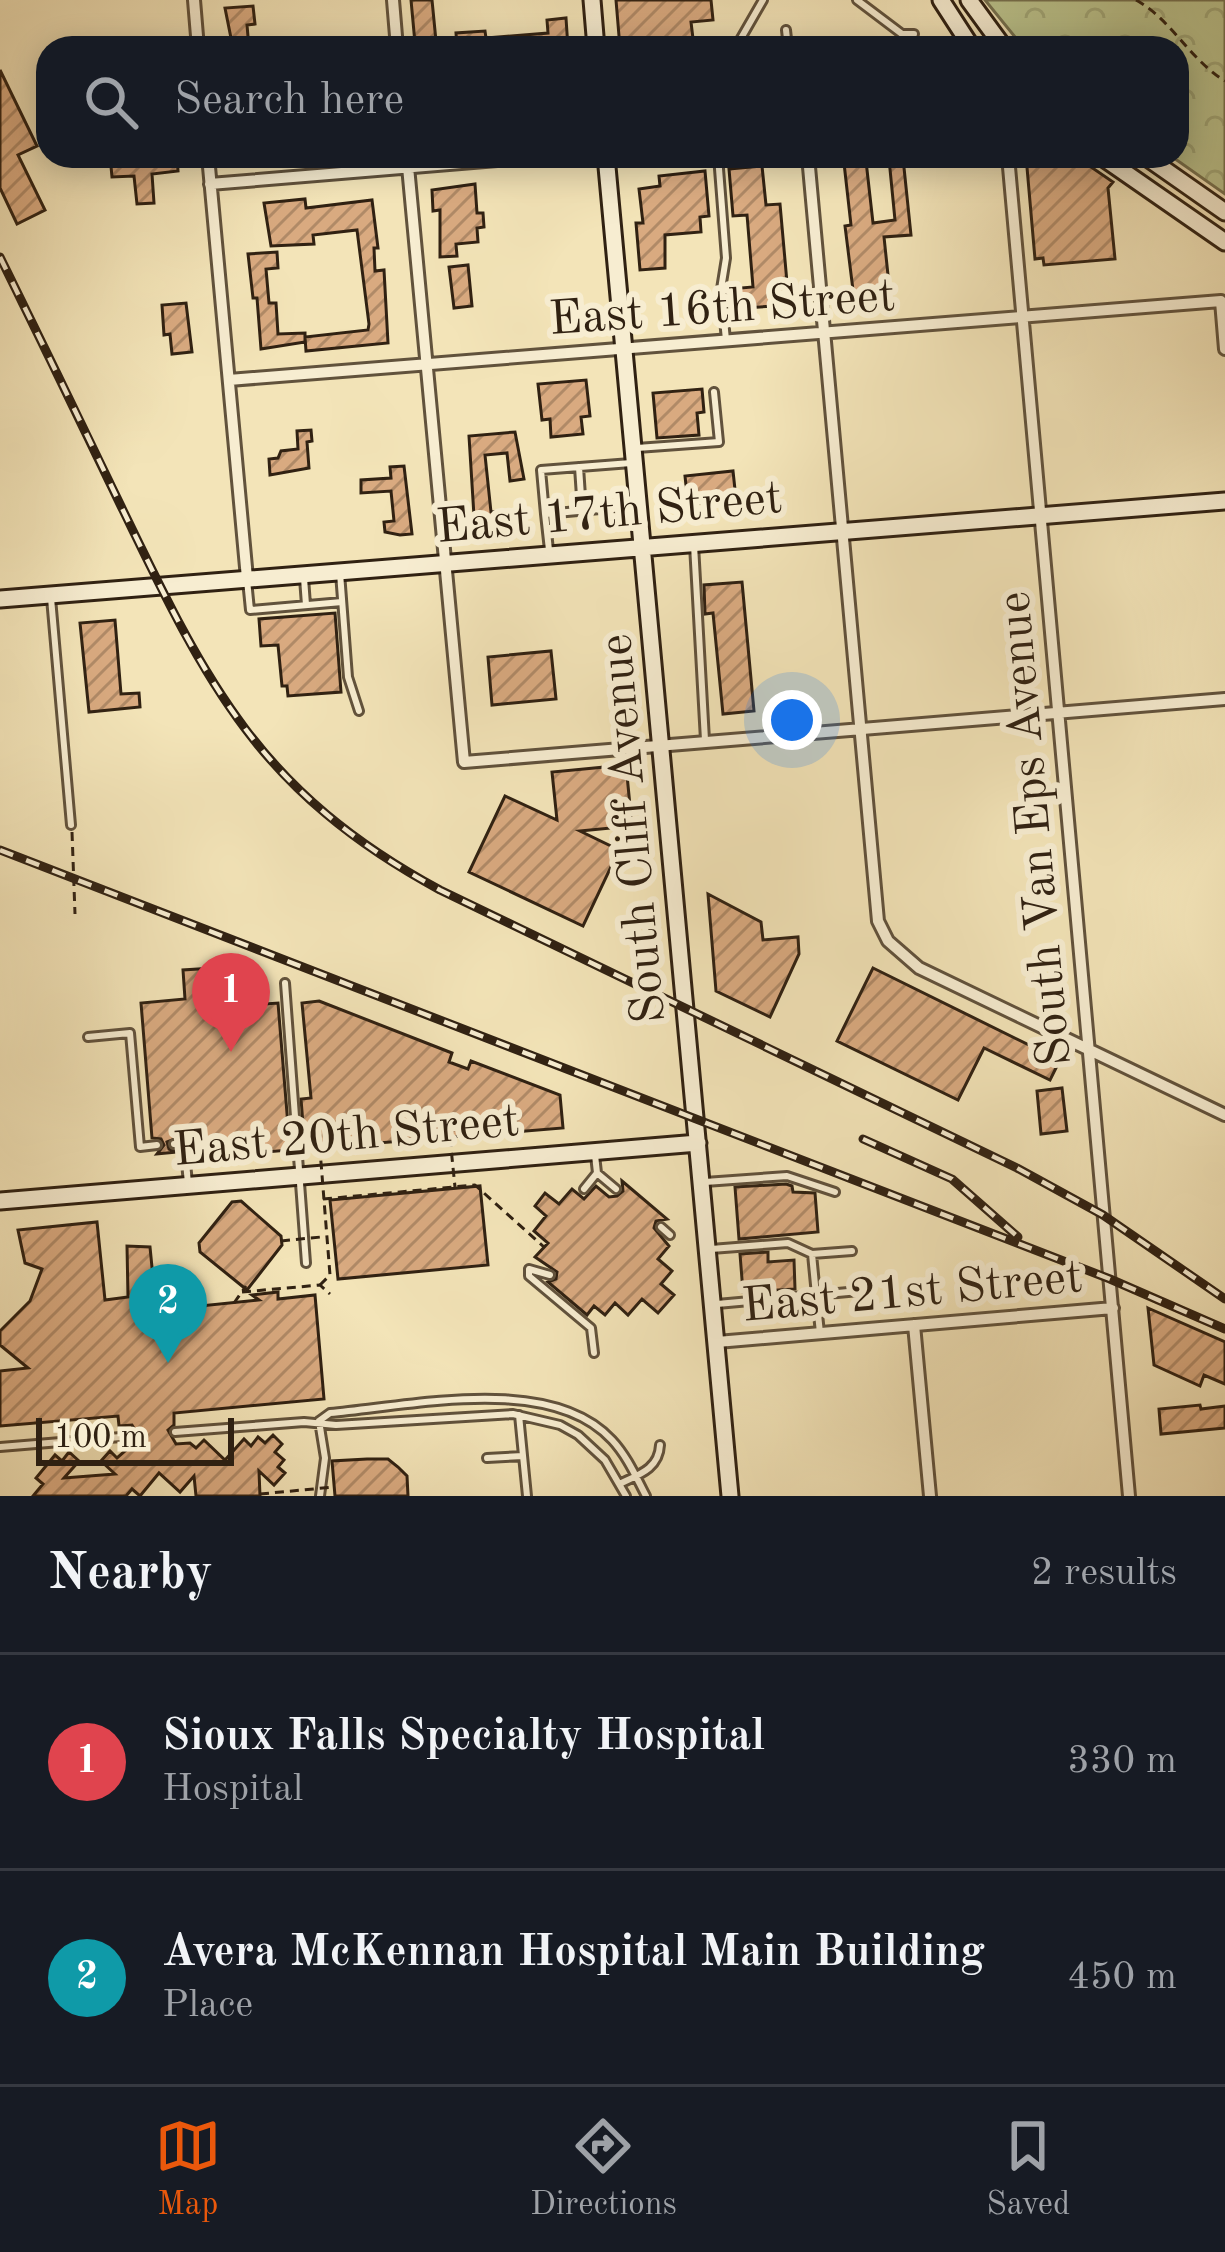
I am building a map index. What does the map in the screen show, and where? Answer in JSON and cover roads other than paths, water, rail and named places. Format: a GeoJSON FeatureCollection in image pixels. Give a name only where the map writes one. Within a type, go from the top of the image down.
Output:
{"type":"FeatureCollection","features":[{"type":"Feature","properties":{"kind":"street"},"geometry":{"type":"LineString","coordinates":[[194,0],[197,36]]}},
{"type":"Feature","properties":{"kind":"street"},"geometry":{"type":"LineString","coordinates":[[393,0],[397,36]]}},
{"type":"Feature","properties":{"kind":"street"},"geometry":{"type":"LineString","coordinates":[[592,0],[595,36]]}},
{"type":"Feature","properties":{"kind":"street"},"geometry":{"type":"LineString","coordinates":[[940,0],[964,36]]}},
{"type":"Feature","properties":{"kind":"street"},"geometry":{"type":"LineString","coordinates":[[969,0],[995,36]]}},
{"type":"Feature","properties":{"kind":"street"},"geometry":{"type":"LineString","coordinates":[[209,168],[247,578]]}},
{"type":"Feature","properties":{"kind":"street"},"geometry":{"type":"LineString","coordinates":[[210,184],[347,168]]}},
{"type":"Feature","properties":{"kind":"street"},"geometry":{"type":"LineString","coordinates":[[408,168],[464,762],[1225,699]]}},
{"type":"Feature","properties":{"kind":"street","name":"South Cliff Avenue"},"geometry":{"type":"LineString","coordinates":[[607,168],[730,1496]]}},
{"type":"Feature","properties":{"kind":"street"},"geometry":{"type":"LineString","coordinates":[[809,168],[878,921],[888,941],[946,983],[1225,1115]]}},
{"type":"Feature","properties":{"kind":"street","name":"South Van Eps Avenue"},"geometry":{"type":"LineString","coordinates":[[1009,168],[1129,1496]]}},
{"type":"Feature","properties":{"kind":"street"},"geometry":{"type":"LineString","coordinates":[[1118,168],[1225,242]]}},
{"type":"Feature","properties":{"kind":"street"},"geometry":{"type":"LineString","coordinates":[[1161,168],[1225,212]]}},
{"type":"Feature","properties":{"kind":"street","name":"East 16th Street"},"geometry":{"type":"LineString","coordinates":[[229,380],[1221,301],[1225,349]]}},
{"type":"Feature","properties":{"kind":"street","name":"East 17th Street"},"geometry":{"type":"LineString","coordinates":[[0,599],[1225,502]]}},
{"type":"Feature","properties":{"kind":"street","name":"East 20th Street"},"geometry":{"type":"LineString","coordinates":[[0,1201],[698,1143]]}},
{"type":"Feature","properties":{"kind":"street","name":"East 21st Street"},"geometry":{"type":"LineString","coordinates":[[717,1342],[1113,1308]]}},
{"type":"Feature","properties":{"kind":"street"},"geometry":{"type":"LineString","coordinates":[[914,1324],[930,1496]]}},
{"type":"Feature","properties":{"kind":"lane"},"geometry":{"type":"LineString","coordinates":[[742,36],[763,0]]}},
{"type":"Feature","properties":{"kind":"lane"},"geometry":{"type":"LineString","coordinates":[[857,0],[902,34],[914,34]]}},
{"type":"Feature","properties":{"kind":"lane"},"geometry":{"type":"LineString","coordinates":[[786,30],[787,36]]}},
{"type":"Feature","properties":{"kind":"lane"},"geometry":{"type":"LineString","coordinates":[[719,168],[726,340]]}},
{"type":"Feature","properties":{"kind":"lane"},"geometry":{"type":"LineString","coordinates":[[549,554],[541,470],[718,442],[714,392]]}},
{"type":"Feature","properties":{"kind":"lane"},"geometry":{"type":"LineString","coordinates":[[579,467],[582,511]]}},
{"type":"Feature","properties":{"kind":"lane"},"geometry":{"type":"LineString","coordinates":[[545,514],[639,505]]}},
{"type":"Feature","properties":{"kind":"lane"},"geometry":{"type":"LineString","coordinates":[[693,542],[705,740]]}},
{"type":"Feature","properties":{"kind":"lane"},"geometry":{"type":"LineString","coordinates":[[339,571],[348,677],[359,711]]}},
{"type":"Feature","properties":{"kind":"lane"},"geometry":{"type":"LineString","coordinates":[[304,574],[306,605]]}},
{"type":"Feature","properties":{"kind":"lane"},"geometry":{"type":"LineString","coordinates":[[247,578],[250,610],[342,602]]}},
{"type":"Feature","properties":{"kind":"lane"},"geometry":{"type":"LineString","coordinates":[[50,595],[71,825]]}},
{"type":"Feature","properties":{"kind":"lane"},"geometry":{"type":"LineString","coordinates":[[285,983],[305,1263]]}},
{"type":"Feature","properties":{"kind":"lane"},"geometry":{"type":"LineString","coordinates":[[88,1036],[130,1033],[140,1147],[157,1145]]}},
{"type":"Feature","properties":{"kind":"lane"},"geometry":{"type":"LineString","coordinates":[[174,1144],[184,1143],[188,1186]]}},
{"type":"Feature","properties":{"kind":"lane"},"geometry":{"type":"LineString","coordinates":[[595,1152],[597,1173],[616,1189]]}},
{"type":"Feature","properties":{"kind":"lane"},"geometry":{"type":"LineString","coordinates":[[584,1189],[597,1173]]}},
{"type":"Feature","properties":{"kind":"lane"},"geometry":{"type":"LineString","coordinates":[[701,1183],[787,1176],[836,1192]]}},
{"type":"Feature","properties":{"kind":"lane"},"geometry":{"type":"LineString","coordinates":[[661,1227],[670,1235]]}},
{"type":"Feature","properties":{"kind":"lane"},"geometry":{"type":"LineString","coordinates":[[708,1249],[788,1243],[812,1254],[852,1251]]}},
{"type":"Feature","properties":{"kind":"lane"},"geometry":{"type":"LineString","coordinates":[[812,1254],[820,1333]]}},
{"type":"Feature","properties":{"kind":"lane"},"geometry":{"type":"LineString","coordinates":[[550,1275],[529,1269],[529,1276],[591,1328]]}},
{"type":"Feature","properties":{"kind":"lane"},"geometry":{"type":"LineString","coordinates":[[713,1304],[859,1291]]}},
{"type":"Feature","properties":{"kind":"lane"},"geometry":{"type":"LineString","coordinates":[[590,1311],[594,1353]]}},
{"type":"Feature","properties":{"kind":"lane"},"geometry":{"type":"LineString","coordinates":[[319,1421],[331,1413],[495,1398],[543,1402],[568,1410],[609,1436],[646,1496]]}},
{"type":"Feature","properties":{"kind":"lane"},"geometry":{"type":"LineString","coordinates":[[404,1407],[406,1420]]}},
{"type":"Feature","properties":{"kind":"lane"},"geometry":{"type":"LineString","coordinates":[[175,1432],[497,1412],[519,1415],[560,1425],[578,1435],[605,1460],[626,1496]]}},
{"type":"Feature","properties":{"kind":"lane"},"geometry":{"type":"LineString","coordinates":[[519,1415],[527,1496]]}},
{"type":"Feature","properties":{"kind":"lane"},"geometry":{"type":"LineString","coordinates":[[319,1421],[325,1458],[320,1496]]}},
{"type":"Feature","properties":{"kind":"lane"},"geometry":{"type":"LineString","coordinates":[[0,1448],[133,1436]]}},
{"type":"Feature","properties":{"kind":"lane"},"geometry":{"type":"LineString","coordinates":[[619,1484],[657,1461],[660,1445]]}},
{"type":"Feature","properties":{"kind":"lane"},"geometry":{"type":"LineString","coordinates":[[487,1458],[523,1456]]}},
{"type":"Feature","properties":{"kind":"railway"},"geometry":{"type":"LineString","coordinates":[[0,257],[151,568],[211,678],[281,771],[325,813],[440,890],[1017,1168],[1103,1215],[1225,1299]]}},
{"type":"Feature","properties":{"kind":"railway"},"geometry":{"type":"LineString","coordinates":[[0,850],[1110,1279],[1225,1329]]}},
{"type":"Feature","properties":{"kind":"railway"},"geometry":{"type":"LineString","coordinates":[[863,1139],[952,1179],[1018,1237]]}},
{"type":"Feature","properties":{"kind":"place","name":"Sioux Falls Specialty Hospital"},"geometry":{"type":"Point","coordinates":[231,1052]}},
{"type":"Feature","properties":{"kind":"place","name":"Avera McKennan Hospital Main Building"},"geometry":{"type":"Point","coordinates":[168,1363]}}]}
